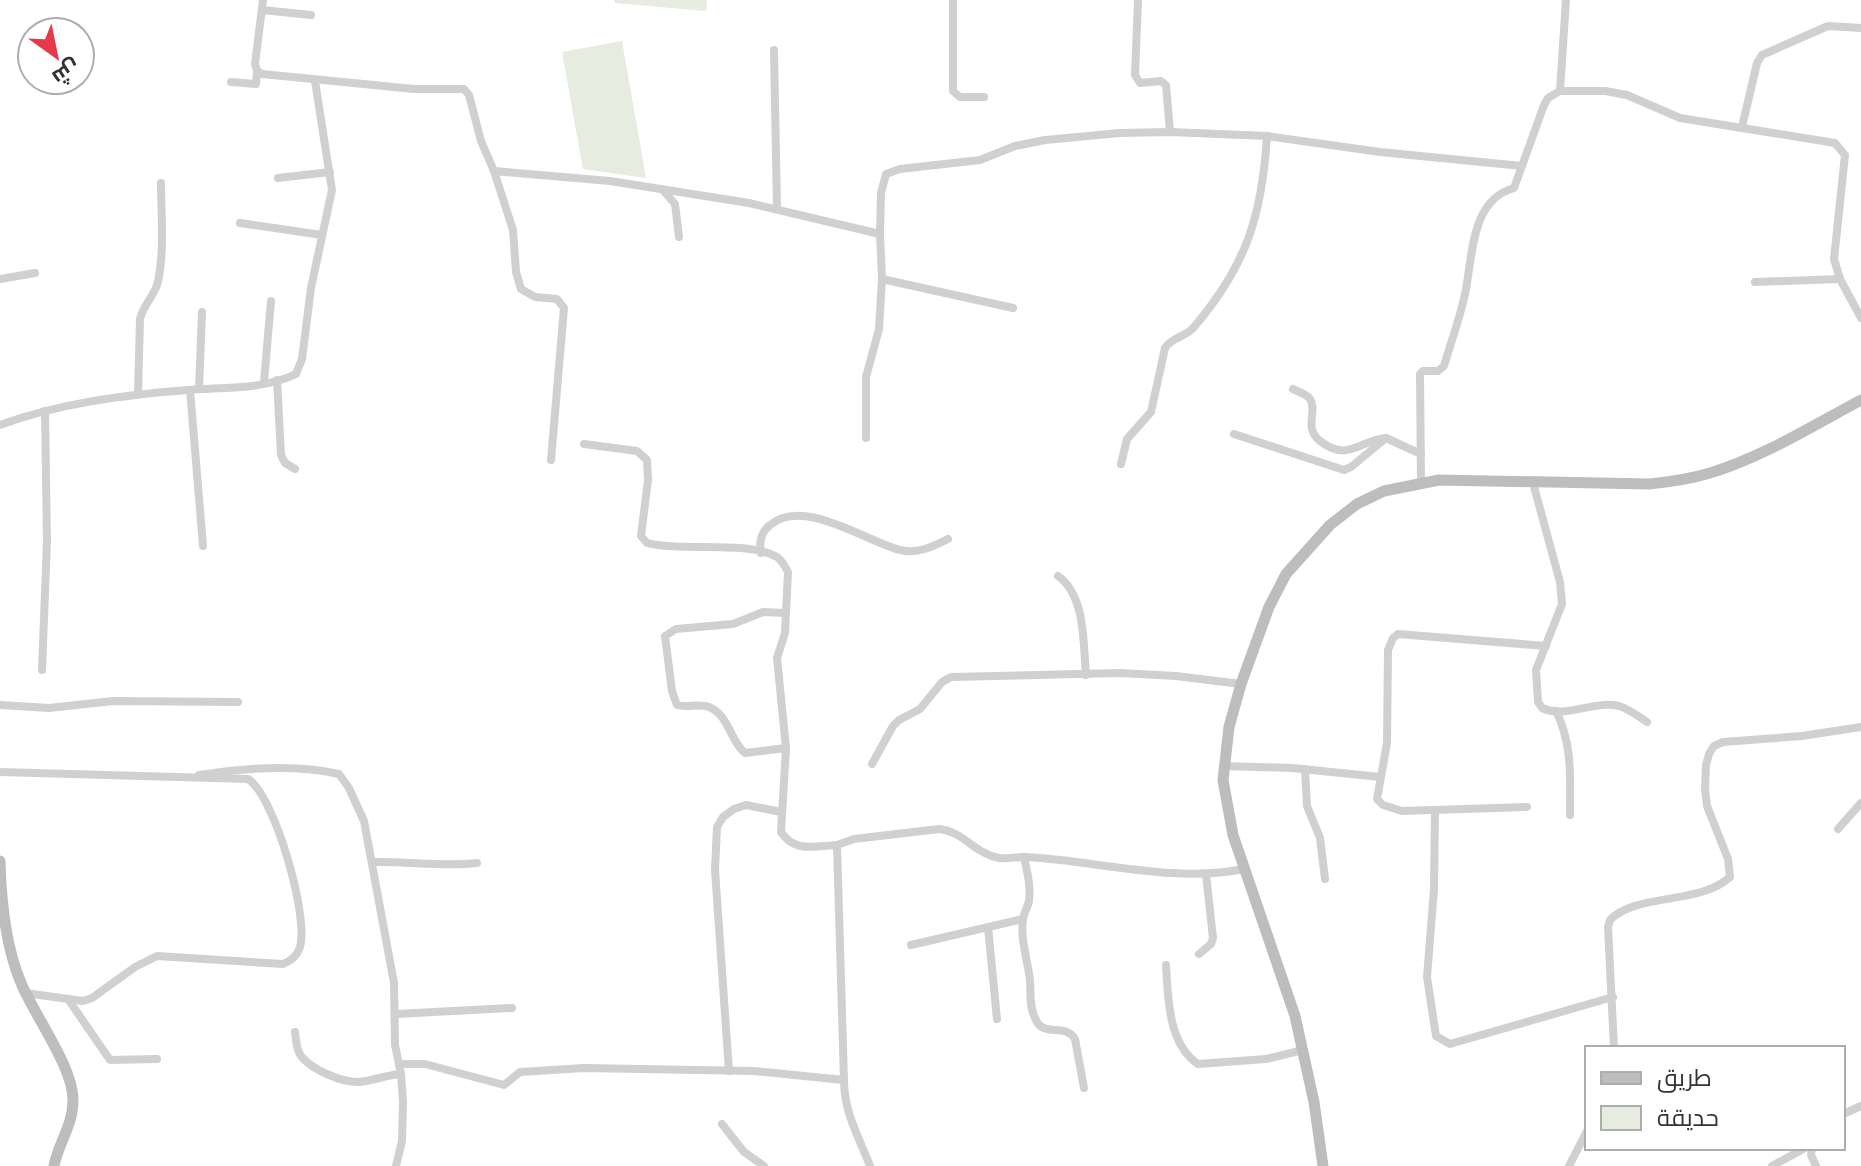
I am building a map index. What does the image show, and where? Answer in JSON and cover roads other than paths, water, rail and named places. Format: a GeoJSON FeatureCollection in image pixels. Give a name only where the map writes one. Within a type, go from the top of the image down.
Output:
{"type":"FeatureCollection","features":[{"type":"Feature","properties":{"kind":"street"},"geometry":{"type":"LineString","coordinates":[[953,0],[953,91],[960,97],[984,97]]}},
{"type":"Feature","properties":{"kind":"street"},"geometry":{"type":"LineString","coordinates":[[1138,0],[1135,75],[1140,83],[1161,81],[1166,85],[1170,132]]}},
{"type":"Feature","properties":{"kind":"street"},"geometry":{"type":"LineString","coordinates":[[1560,91],[1566,0]]}},
{"type":"Feature","properties":{"kind":"street"},"geometry":{"type":"LineString","coordinates":[[231,82],[256,84],[255,64],[263,5],[311,15]]}},
{"type":"Feature","properties":{"kind":"street"},"geometry":{"type":"LineString","coordinates":[[1742,127],[1757,63],[1762,55],[1828,26],[1861,28]]}},
{"type":"Feature","properties":{"kind":"street"},"geometry":{"type":"LineString","coordinates":[[774,50],[777,209]]}},
{"type":"Feature","properties":{"kind":"street"},"geometry":{"type":"LineString","coordinates":[[257,71],[266,75],[315,81],[414,89],[464,89],[469,95],[481,141],[513,230],[516,272],[521,289],[535,297],[557,299],[564,308],[551,460]]}},
{"type":"Feature","properties":{"kind":"street"},"geometry":{"type":"LineString","coordinates":[[0,425],[45,411],[138,394],[240,387],[296,374],[300,367],[311,288],[332,190],[315,81]]}},
{"type":"Feature","properties":{"kind":"street"},"geometry":{"type":"LineString","coordinates":[[1421,482],[1420,374],[1423,371],[1438,371],[1444,366],[1465,295],[1480,219],[1491,200],[1499,193],[1514,188],[1544,105],[1548,98],[1560,91],[1605,91],[1627,95],[1680,118],[1835,143],[1845,155],[1834,259],[1840,279],[1861,318]]}},
{"type":"Feature","properties":{"kind":"street"},"geometry":{"type":"LineString","coordinates":[[866,438],[866,377],[878,335],[882,279],[882,181],[892,170],[980,160],[1015,146],[1045,140],[1170,132],[1267,136],[1380,152],[1522,166]]}},
{"type":"Feature","properties":{"kind":"street"},"geometry":{"type":"LineString","coordinates":[[1121,464],[1127,439],[1151,412],[1168,342],[1191,331],[1219,296],[1252,235],[1260,203],[1267,136]]}},
{"type":"Feature","properties":{"kind":"street"},"geometry":{"type":"LineString","coordinates":[[494,171],[610,181],[661,189],[777,209],[880,234]]}},
{"type":"Feature","properties":{"kind":"street"},"geometry":{"type":"LineString","coordinates":[[278,178],[330,172]]}},
{"type":"Feature","properties":{"kind":"street"},"geometry":{"type":"LineString","coordinates":[[138,394],[140,319],[158,282],[161,183]]}},
{"type":"Feature","properties":{"kind":"street"},"geometry":{"type":"LineString","coordinates":[[661,189],[675,204],[679,237]]}},
{"type":"Feature","properties":{"kind":"street"},"geometry":{"type":"LineString","coordinates":[[240,223],[322,235]]}},
{"type":"Feature","properties":{"kind":"street"},"geometry":{"type":"LineString","coordinates":[[0,279],[35,273]]}},
{"type":"Feature","properties":{"kind":"street"},"geometry":{"type":"LineString","coordinates":[[882,279],[1013,308]]}},
{"type":"Feature","properties":{"kind":"street"},"geometry":{"type":"LineString","coordinates":[[1755,282],[1840,279]]}},
{"type":"Feature","properties":{"kind":"street"},"geometry":{"type":"LineString","coordinates":[[264,382],[271,301]]}},
{"type":"Feature","properties":{"kind":"street"},"geometry":{"type":"LineString","coordinates":[[202,312],[195,389],[203,546]]}},
{"type":"Feature","properties":{"kind":"street"},"geometry":{"type":"LineString","coordinates":[[277,380],[281,455],[285,463],[295,469]]}},
{"type":"Feature","properties":{"kind":"street"},"geometry":{"type":"LineString","coordinates":[[1293,389],[1312,402],[1311,428],[1315,437],[1337,451],[1386,438],[1421,454]]}},
{"type":"Feature","properties":{"kind":"street"},"geometry":{"type":"LineString","coordinates":[[1323,1166],[1295,1016],[1244,869],[1225,799],[1223,766],[1229,727],[1269,607],[1286,574],[1330,525],[1357,504],[1384,491],[1439,480],[1649,484],[1711,473],[1774,446],[1861,400]]}},
{"type":"Feature","properties":{"kind":"street"},"geometry":{"type":"LineString","coordinates":[[42,670],[47,541],[45,411]]}},
{"type":"Feature","properties":{"kind":"street"},"geometry":{"type":"LineString","coordinates":[[1234,434],[1344,470],[1386,438]]}},
{"type":"Feature","properties":{"kind":"street"},"geometry":{"type":"LineString","coordinates":[[584,444],[637,451],[647,460],[648,480],[641,536],[647,543],[761,553],[777,557],[788,572],[785,633],[777,658],[786,748],[781,832],[788,842],[796,846],[837,845],[854,839],[939,829],[961,835],[975,848],[991,856],[1206,874],[1244,869]]}},
{"type":"Feature","properties":{"kind":"street"},"geometry":{"type":"LineString","coordinates":[[1533,483],[1562,604],[1536,670],[1538,702],[1542,708],[1556,711],[1618,705],[1647,722]]}},
{"type":"Feature","properties":{"kind":"street"},"geometry":{"type":"LineString","coordinates":[[761,553],[761,539],[768,526],[802,515],[832,523],[901,550],[917,551],[948,539]]}},
{"type":"Feature","properties":{"kind":"street"},"geometry":{"type":"LineString","coordinates":[[1058,576],[1075,596],[1086,675]]}},
{"type":"Feature","properties":{"kind":"street"},"geometry":{"type":"LineString","coordinates":[[784,613],[763,612],[733,624],[676,629],[665,636],[672,691],[677,705],[702,705],[718,712],[745,753],[786,748]]}},
{"type":"Feature","properties":{"kind":"street"},"geometry":{"type":"LineString","coordinates":[[1527,807],[1402,811],[1383,805],[1377,799],[1387,743],[1388,650],[1398,634],[1546,646]]}},
{"type":"Feature","properties":{"kind":"street"},"geometry":{"type":"LineString","coordinates":[[872,764],[893,726],[920,709],[942,682],[951,677],[1120,673],[1241,684]]}},
{"type":"Feature","properties":{"kind":"street"},"geometry":{"type":"LineString","coordinates":[[0,705],[49,708],[113,701],[238,702]]}},
{"type":"Feature","properties":{"kind":"street"},"geometry":{"type":"LineString","coordinates":[[1556,711],[1566,730],[1570,755],[1570,815]]}},
{"type":"Feature","properties":{"kind":"street"},"geometry":{"type":"LineString","coordinates":[[1614,1046],[1610,920],[1627,908],[1701,892],[1730,877],[1728,859],[1707,806],[1706,765],[1714,746],[1723,742],[1802,736],[1861,727]]}},
{"type":"Feature","properties":{"kind":"street"},"geometry":{"type":"LineString","coordinates":[[1223,766],[1305,769],[1380,777]]}},
{"type":"Feature","properties":{"kind":"street"},"geometry":{"type":"LineString","coordinates":[[1305,769],[1307,806],[1320,838],[1325,879]]}},
{"type":"Feature","properties":{"kind":"street"},"geometry":{"type":"LineString","coordinates":[[186,779],[260,770],[339,774],[349,788],[364,821],[394,983],[402,1141],[396,1166]]}},
{"type":"Feature","properties":{"kind":"street"},"geometry":{"type":"LineString","coordinates":[[0,772],[248,779],[257,787],[281,839],[296,889],[301,935],[298,952],[283,964],[157,956],[83,1001],[25,993]]}},
{"type":"Feature","properties":{"kind":"street"},"geometry":{"type":"LineString","coordinates":[[1838,829],[1861,803]]}},
{"type":"Feature","properties":{"kind":"street"},"geometry":{"type":"LineString","coordinates":[[729,1071],[715,870],[717,827],[723,817],[746,805],[781,812]]}},
{"type":"Feature","properties":{"kind":"street"},"geometry":{"type":"LineString","coordinates":[[1435,811],[1434,889],[1427,977],[1436,1036],[1450,1044],[1613,997]]}},
{"type":"Feature","properties":{"kind":"street"},"geometry":{"type":"LineString","coordinates":[[837,845],[844,1100],[870,1166]]}},
{"type":"Feature","properties":{"kind":"street"},"geometry":{"type":"LineString","coordinates":[[1024,857],[1029,890],[1023,919],[1031,1006],[1039,1026],[1072,1033],[1084,1088]]}},
{"type":"Feature","properties":{"kind":"street"},"geometry":{"type":"LineString","coordinates":[[0,861],[1,897],[13,960],[25,993],[66,1070],[72,1088],[70,1121],[54,1166]]}},
{"type":"Feature","properties":{"kind":"street"},"geometry":{"type":"LineString","coordinates":[[373,862],[414,861],[449,866],[477,863]]}},
{"type":"Feature","properties":{"kind":"street"},"geometry":{"type":"LineString","coordinates":[[1199,954],[1211,944],[1213,938],[1206,874]]}},
{"type":"Feature","properties":{"kind":"street"},"geometry":{"type":"LineString","coordinates":[[911,945],[1023,919]]}},
{"type":"Feature","properties":{"kind":"street"},"geometry":{"type":"LineString","coordinates":[[988,927],[997,1019]]}},
{"type":"Feature","properties":{"kind":"street"},"geometry":{"type":"LineString","coordinates":[[1166,965],[1170,1017],[1186,1051],[1198,1064],[1266,1059],[1303,1050]]}},
{"type":"Feature","properties":{"kind":"street"},"geometry":{"type":"LineString","coordinates":[[68,999],[110,1060],[157,1059]]}},
{"type":"Feature","properties":{"kind":"street"},"geometry":{"type":"LineString","coordinates":[[396,1014],[512,1008]]}},
{"type":"Feature","properties":{"kind":"street"},"geometry":{"type":"LineString","coordinates":[[295,1032],[301,1056],[334,1076],[354,1082],[401,1074]]}},
{"type":"Feature","properties":{"kind":"street"},"geometry":{"type":"LineString","coordinates":[[399,1064],[425,1064],[504,1085],[520,1072],[584,1068],[729,1071],[844,1080]]}},
{"type":"Feature","properties":{"kind":"street"},"geometry":{"type":"LineString","coordinates":[[722,1124],[744,1152],[764,1166]]}},
{"type":"Feature","properties":{"kind":"street"},"geometry":{"type":"LineString","coordinates":[[1569,1166],[1585,1135]]}},
{"type":"Feature","properties":{"kind":"street"},"geometry":{"type":"LineString","coordinates":[[1772,1166],[1801,1150]]}}]}
